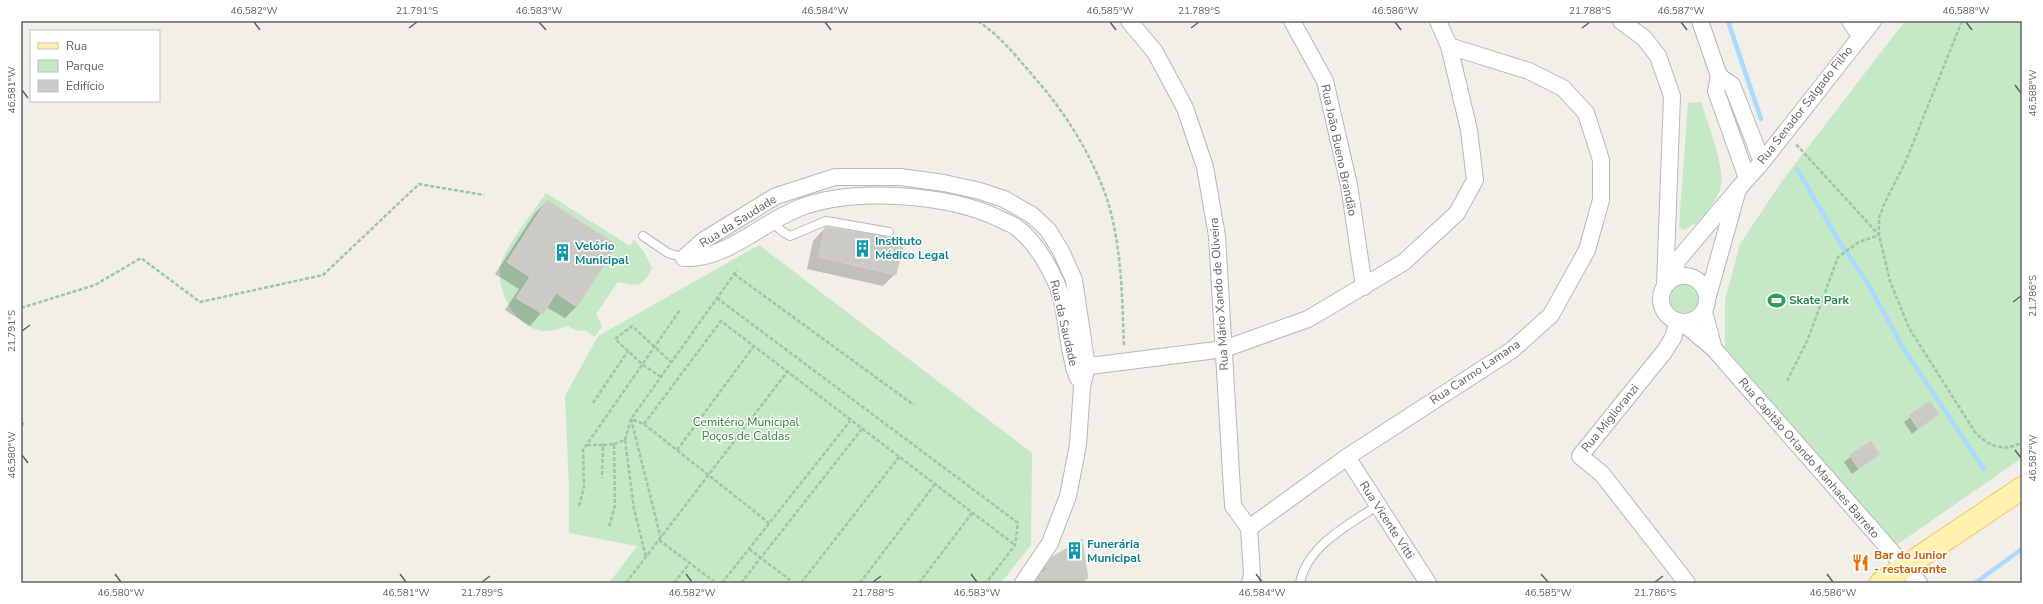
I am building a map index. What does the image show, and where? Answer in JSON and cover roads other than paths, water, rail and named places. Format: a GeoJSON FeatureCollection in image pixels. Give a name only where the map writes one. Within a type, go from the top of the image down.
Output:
{"type":"FeatureCollection","features":[{"type":"Feature","properties":{"kind":"main road"},"geometry":{"type":"LineString","coordinates":[[1881,583],[2022,488]]}},
{"type":"Feature","properties":{"kind":"street","name":"Rua Mário Xando de Oliveira"},"geometry":{"type":"LineString","coordinates":[[1129,21],[1155,52],[1185,108],[1205,167],[1217,236],[1233,506],[1249,528]]}},
{"type":"Feature","properties":{"kind":"street","name":"Rua João Bueno Brandão"},"geometry":{"type":"LineString","coordinates":[[1292,21],[1325,81],[1349,185],[1364,287]]}},
{"type":"Feature","properties":{"kind":"street"},"geometry":{"type":"LineString","coordinates":[[1081,367],[1224,349],[1308,319],[1404,262],[1457,213],[1475,180],[1469,130],[1449,46],[1438,21]]}},
{"type":"Feature","properties":{"kind":"street"},"geometry":{"type":"LineString","coordinates":[[1621,21],[1644,38],[1658,56],[1672,96],[1670,282],[1661,300],[1662,307],[1672,318],[1680,322],[1698,318],[1704,312]]}},
{"type":"Feature","properties":{"kind":"street"},"geometry":{"type":"LineString","coordinates":[[1700,21],[1719,76],[1716,91],[1742,183],[1704,312],[1714,349]]}},
{"type":"Feature","properties":{"kind":"street"},"geometry":{"type":"LineString","coordinates":[[1850,21],[1860,36]]}},
{"type":"Feature","properties":{"kind":"street","name":"Rua Senador Salgado Filho"},"geometry":{"type":"LineString","coordinates":[[1670,282],[1677,261],[1742,183],[1762,162],[1873,21]]}},
{"type":"Feature","properties":{"kind":"street","name":"Rua Carmo Lamana"},"geometry":{"type":"LineString","coordinates":[[1249,528],[1347,457],[1512,350],[1551,315],[1587,250],[1601,200],[1601,160],[1586,113],[1562,88],[1529,71],[1449,46]]}},
{"type":"Feature","properties":{"kind":"street"},"geometry":{"type":"LineString","coordinates":[[1719,76],[1732,84],[1762,162]]}},
{"type":"Feature","properties":{"kind":"street","name":"Rua da Saudade"},"geometry":{"type":"LineString","coordinates":[[684,258],[704,240],[776,196],[835,177],[900,177],[944,183],[980,191],[1004,199],[1032,214],[1048,230],[1061,251],[1074,280],[1082,386],[1078,445],[1068,496],[1050,543],[1023,583]]}},
{"type":"Feature","properties":{"kind":"street","name":"Rua da Saudade"},"geometry":{"type":"LineString","coordinates":[[684,258],[703,258],[715,254],[772,222],[806,206],[839,197],[870,196],[942,200],[987,213],[1016,227],[1034,244],[1046,261],[1055,280],[1081,367]]}},
{"type":"Feature","properties":{"kind":"street"},"geometry":{"type":"LineString","coordinates":[[1670,282],[1682,275],[1696,279],[1702,283],[1708,296]]}},
{"type":"Feature","properties":{"kind":"street","name":"Rua Capitão Orlando Manhaes Barreto"},"geometry":{"type":"LineString","coordinates":[[1680,322],[1714,349],[1918,583]]}},
{"type":"Feature","properties":{"kind":"street","name":"Rua Miglioranzi"},"geometry":{"type":"LineString","coordinates":[[1680,322],[1673,338],[1664,352],[1580,456],[1602,474],[1682,581]]}},
{"type":"Feature","properties":{"kind":"street","name":"Rua Vicente Vitti"},"geometry":{"type":"LineString","coordinates":[[1347,457],[1428,583]]}},
{"type":"Feature","properties":{"kind":"street"},"geometry":{"type":"LineString","coordinates":[[1249,528],[1252,574],[1250,583]]}},
{"type":"Feature","properties":{"kind":"lane"},"geometry":{"type":"LineString","coordinates":[[772,222],[782,232],[790,236],[826,221],[889,232]]}},
{"type":"Feature","properties":{"kind":"lane"},"geometry":{"type":"LineString","coordinates":[[644,236],[668,254],[684,258]]}},
{"type":"Feature","properties":{"kind":"lane"},"geometry":{"type":"LineString","coordinates":[[704,240],[715,254]]}},
{"type":"Feature","properties":{"kind":"lane"},"geometry":{"type":"LineString","coordinates":[[1300,583],[1302,574],[1310,558],[1326,542],[1349,524],[1378,506]]}},
{"type":"Feature","properties":{"kind":"waterway"},"geometry":{"type":"LineString","coordinates":[[1728,21],[1761,119]]}},
{"type":"Feature","properties":{"kind":"waterway"},"geometry":{"type":"LineString","coordinates":[[1797,169],[1841,244],[1867,282],[1902,346],[1984,469]]}},
{"type":"Feature","properties":{"kind":"waterway"},"geometry":{"type":"LineString","coordinates":[[1975,583],[2022,549]]}},
{"type":"Feature","properties":{"kind":"place","name":"Instituto Médico Legal"},"geometry":{"type":"Point","coordinates":[862,248]}},
{"type":"Feature","properties":{"kind":"place","name":"Velório Municipal"},"geometry":{"type":"Point","coordinates":[562,253]}},
{"type":"Feature","properties":{"kind":"place","name":"Skate Park"},"geometry":{"type":"Point","coordinates":[1776,300]}},
{"type":"Feature","properties":{"kind":"place","name":"Funerária Municipal"},"geometry":{"type":"Point","coordinates":[1074,551]}},
{"type":"Feature","properties":{"kind":"place","name":"Bar do Junior - restaurante"},"geometry":{"type":"Point","coordinates":[1861,562]}},
{"type":"Feature","properties":{"kind":"park label","name":"Cemitério Municipal Poços de Caldas"},"geometry":{"type":"Point","coordinates":[746,429]}}]}
